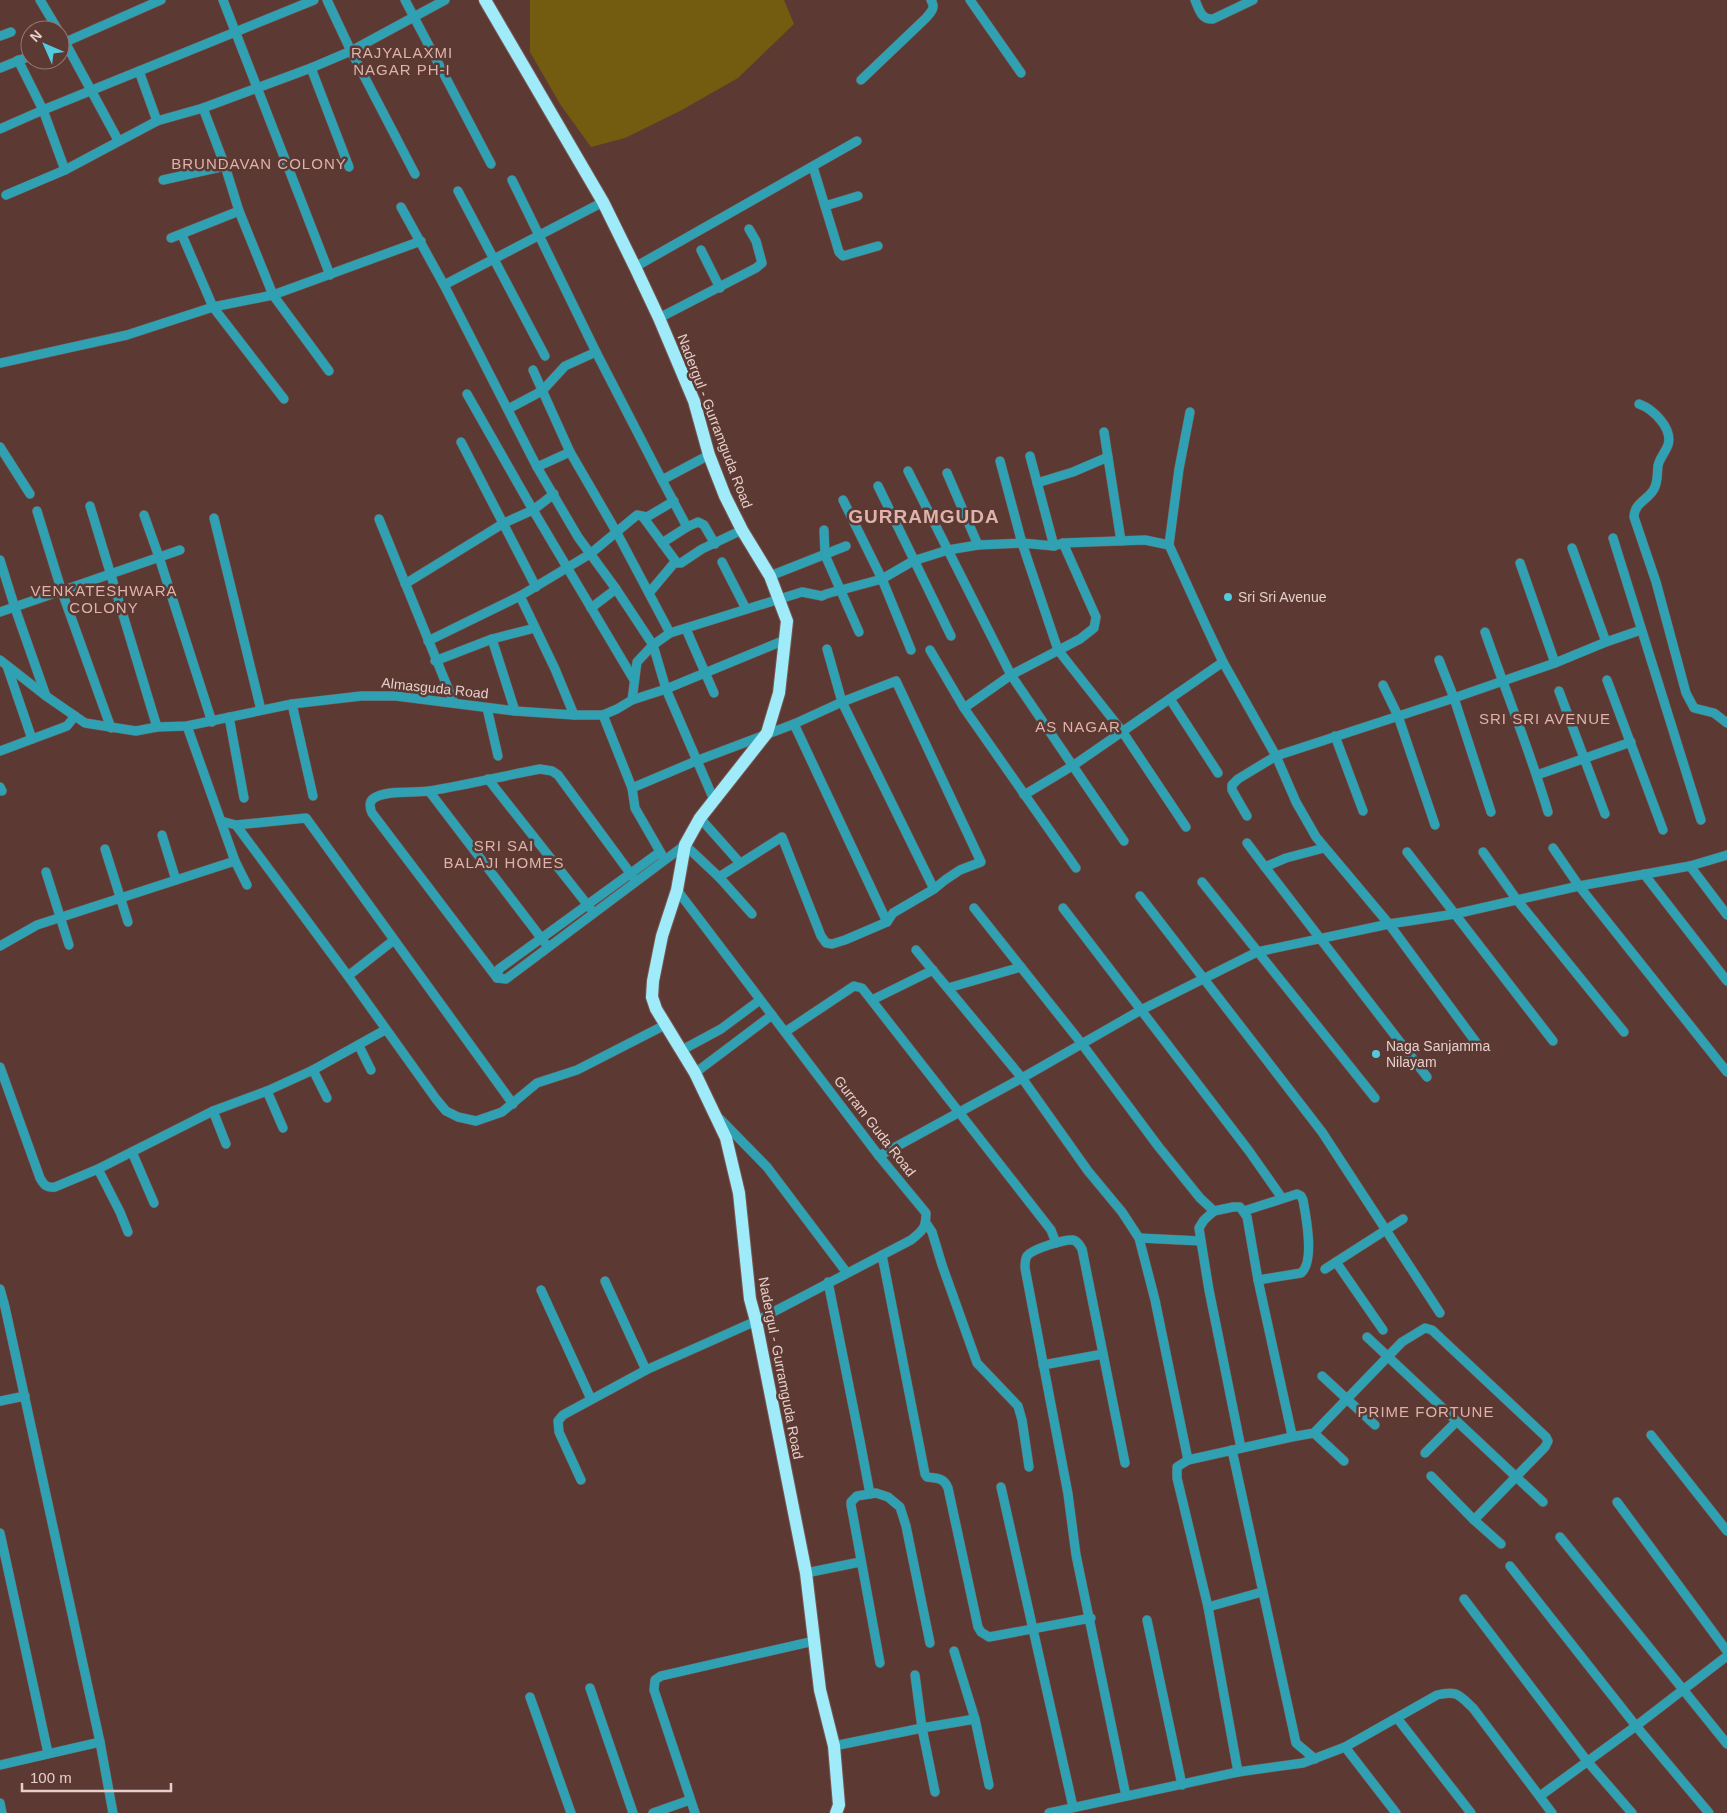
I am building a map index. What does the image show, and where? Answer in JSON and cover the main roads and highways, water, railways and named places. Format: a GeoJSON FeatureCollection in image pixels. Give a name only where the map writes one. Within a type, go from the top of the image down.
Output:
{"type":"FeatureCollection","features":[{"type":"Feature","properties":{"kind":"main road","name":"Nadergul - Gurramguda Road"},"geometry":{"type":"LineString","coordinates":[[485,0],[603,202],[635,267],[694,401],[709,455],[725,496],[742,530],[770,576],[787,621],[779,693],[767,733],[700,818],[685,845],[677,890],[662,936],[653,981],[652,997],[665,1025],[695,1072],[726,1138],[739,1192],[750,1299],[806,1573],[820,1690],[834,1746],[839,1805],[836,1813]]}},
{"type":"Feature","properties":{"kind":"place","name":"Sri Sri Avenue"},"geometry":{"type":"Point","coordinates":[1228,597]}},
{"type":"Feature","properties":{"kind":"place","name":"Naga Sanjamma Nilayam"},"geometry":{"type":"Point","coordinates":[1376,1054]}},
{"type":"Feature","properties":{"kind":"district","name":"RAJYALAXMI NAGAR PH-I"},"geometry":{"type":"Point","coordinates":[402,62]}},
{"type":"Feature","properties":{"kind":"district","name":"BRUNDAVAN COLONY"},"geometry":{"type":"Point","coordinates":[259,164]}},
{"type":"Feature","properties":{"kind":"district","name":"GURRAMGUDA"},"geometry":{"type":"Point","coordinates":[924,516]}},
{"type":"Feature","properties":{"kind":"district","name":"VENKATESHWARA COLONY"},"geometry":{"type":"Point","coordinates":[104,600]}},
{"type":"Feature","properties":{"kind":"district","name":"SRI SRI AVENUE"},"geometry":{"type":"Point","coordinates":[1545,719]}},
{"type":"Feature","properties":{"kind":"district","name":"AS NAGAR"},"geometry":{"type":"Point","coordinates":[1078,727]}},
{"type":"Feature","properties":{"kind":"district","name":"SRI SAI BALAJI HOMES"},"geometry":{"type":"Point","coordinates":[504,854]}},
{"type":"Feature","properties":{"kind":"district","name":"PRIME FORTUNE"},"geometry":{"type":"Point","coordinates":[1426,1412]}}]}
